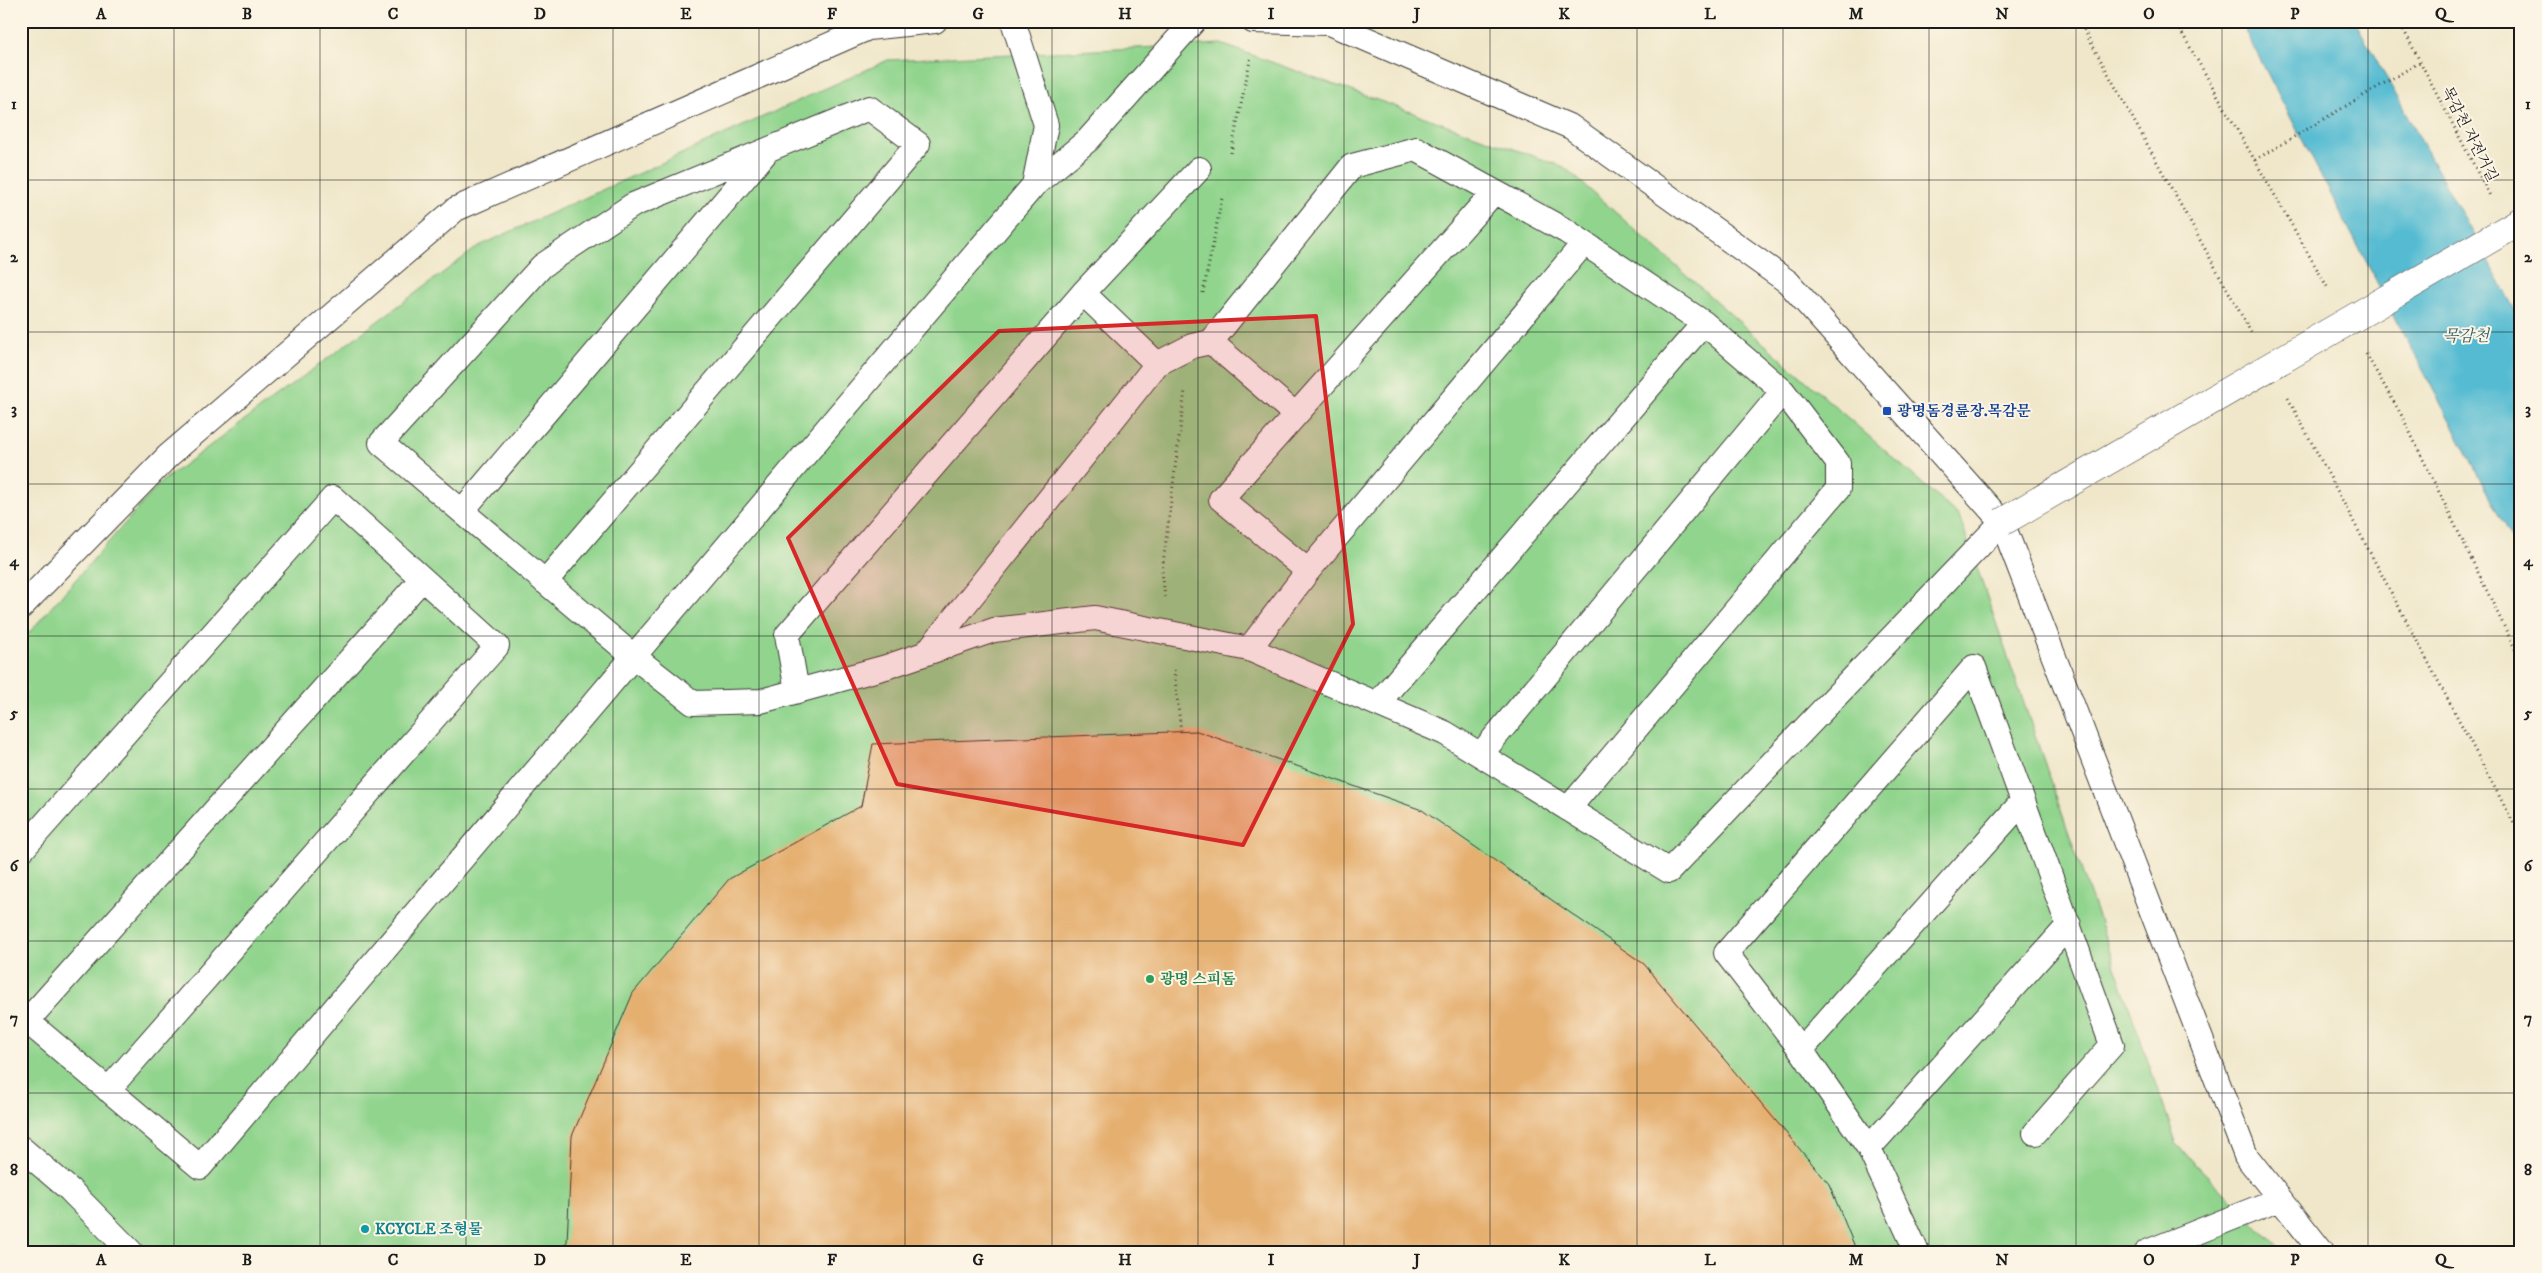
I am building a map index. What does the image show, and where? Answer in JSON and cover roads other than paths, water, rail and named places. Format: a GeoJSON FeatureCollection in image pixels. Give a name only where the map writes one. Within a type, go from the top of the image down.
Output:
{"type":"FeatureCollection","features":[{"type":"Feature","properties":{"kind":"street"},"geometry":{"type":"LineString","coordinates":[[2002,522],[2521,221]]}},
{"type":"Feature","properties":{"kind":"lane"},"geometry":{"type":"LineString","coordinates":[[21,607],[168,456],[456,209],[868,28],[935,21]]}},
{"type":"Feature","properties":{"kind":"lane"},"geometry":{"type":"LineString","coordinates":[[1013,21],[1046,125],[1034,185]]}},
{"type":"Feature","properties":{"kind":"lane"},"geometry":{"type":"LineString","coordinates":[[422,579],[24,1019],[200,1167],[1034,185],[1088,140],[1194,21]]}},
{"type":"Feature","properties":{"kind":"lane"},"geometry":{"type":"LineString","coordinates":[[1253,21],[1329,24],[1571,127],[1788,282],[2002,522],[2246,1156],[2322,1252]]}},
{"type":"Feature","properties":{"kind":"lane"},"geometry":{"type":"LineString","coordinates":[[545,582],[918,144],[868,108],[633,205],[542,266],[381,443],[462,511],[545,582],[633,656],[694,703],[761,701],[886,667],[994,630],[1096,618],[1249,649],[1445,733],[1669,871],[2002,522]]}},
{"type":"Feature","properties":{"kind":"lane"},"geometry":{"type":"LineString","coordinates":[[462,511],[771,148]]}},
{"type":"Feature","properties":{"kind":"lane"},"geometry":{"type":"LineString","coordinates":[[927,652],[1157,364],[1192,346],[1211,342],[1352,166],[1416,149],[1584,243],[1704,323],[1782,391],[1838,463],[1838,489],[1568,809]]}},
{"type":"Feature","properties":{"kind":"lane"},"geometry":{"type":"LineString","coordinates":[[797,691],[787,634],[1084,293],[1199,170]]}},
{"type":"Feature","properties":{"kind":"lane"},"geometry":{"type":"LineString","coordinates":[[1308,571],[1221,499],[1494,192]]}},
{"type":"Feature","properties":{"kind":"lane"},"geometry":{"type":"LineString","coordinates":[[1249,649],[1308,571],[1584,243]]}},
{"type":"Feature","properties":{"kind":"lane"},"geometry":{"type":"LineString","coordinates":[[1084,293],[1157,364]]}},
{"type":"Feature","properties":{"kind":"lane"},"geometry":{"type":"LineString","coordinates":[[1377,704],[1704,323]]}},
{"type":"Feature","properties":{"kind":"lane"},"geometry":{"type":"LineString","coordinates":[[1211,342],[1296,415]]}},
{"type":"Feature","properties":{"kind":"lane"},"geometry":{"type":"LineString","coordinates":[[1481,754],[1782,391]]}},
{"type":"Feature","properties":{"kind":"lane"},"geometry":{"type":"LineString","coordinates":[[21,851],[333,498],[497,646],[108,1090]]}},
{"type":"Feature","properties":{"kind":"lane"},"geometry":{"type":"LineString","coordinates":[[1917,1252],[1869,1148],[1801,1050],[1726,953],[1974,667],[2112,1046],[2035,1133]]}},
{"type":"Feature","properties":{"kind":"lane"},"geometry":{"type":"LineString","coordinates":[[1801,1050],[2023,801]]}},
{"type":"Feature","properties":{"kind":"lane"},"geometry":{"type":"LineString","coordinates":[[1869,1148],[2069,925]]}},
{"type":"Feature","properties":{"kind":"lane"},"geometry":{"type":"LineString","coordinates":[[21,1148],[70,1190],[131,1252]]}},
{"type":"Feature","properties":{"kind":"lane"},"geometry":{"type":"LineString","coordinates":[[2147,1252],[2280,1199]]}},
{"type":"Feature","properties":{"kind":"water","name":"목감천"},"geometry":{"type":"Polygon","coordinates":[[[2240,21],[2355,21],[2521,321],[2521,557],[2240,21]]]}},
{"type":"Feature","properties":{"kind":"place","name":"광명돔경륜장.목감문"},"geometry":{"type":"Point","coordinates":[1887,411]}},
{"type":"Feature","properties":{"kind":"place","name":"광명 스피돔"},"geometry":{"type":"Point","coordinates":[1150,979]}},
{"type":"Feature","properties":{"kind":"place","name":"KCYCLE 조형물"},"geometry":{"type":"Point","coordinates":[365,1229]}}]}
